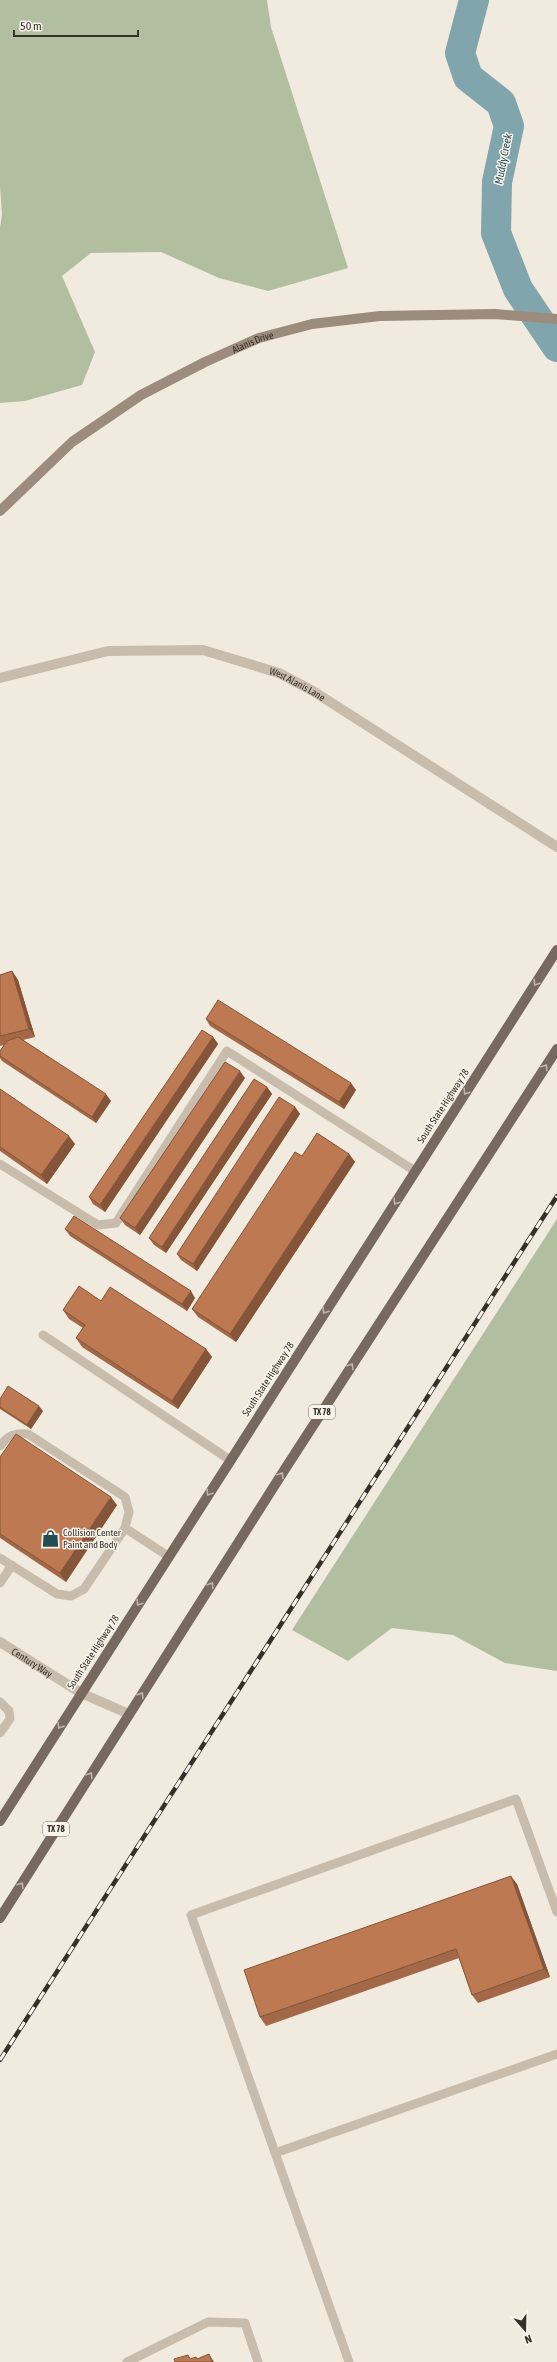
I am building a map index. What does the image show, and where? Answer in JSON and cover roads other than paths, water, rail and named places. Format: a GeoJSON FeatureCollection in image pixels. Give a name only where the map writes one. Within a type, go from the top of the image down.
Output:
{"type":"FeatureCollection","features":[{"type":"Feature","properties":{"kind":"main road","name":"Alanis Drive"},"geometry":{"type":"LineString","coordinates":[[0,511],[72,442],[141,395],[205,362],[259,338],[312,324],[380,316],[495,314],[557,319]]}},
{"type":"Feature","properties":{"kind":"main road","name":"South State Highway 78"},"geometry":{"type":"LineString","coordinates":[[0,1821],[168,1556],[557,950]]}},
{"type":"Feature","properties":{"kind":"main road","name":"TX 78"},"geometry":{"type":"LineString","coordinates":[[0,1918],[289,1462],[557,1049]]}},
{"type":"Feature","properties":{"kind":"street","name":"West Alanis Lane"},"geometry":{"type":"LineString","coordinates":[[0,678],[108,651],[203,650],[247,662],[279,673],[313,691],[557,847]]}},
{"type":"Feature","properties":{"kind":"street","name":"Century Way"},"geometry":{"type":"LineString","coordinates":[[0,1642],[81,1693],[129,1714]]}},
{"type":"Feature","properties":{"kind":"lane"},"geometry":{"type":"LineString","coordinates":[[0,1164],[98,1225],[116,1223],[227,1050],[415,1171]]}},
{"type":"Feature","properties":{"kind":"lane"},"geometry":{"type":"LineString","coordinates":[[43,1335],[230,1460]]}},
{"type":"Feature","properties":{"kind":"lane"},"geometry":{"type":"LineString","coordinates":[[0,1446],[4,1439],[15,1433],[28,1434],[125,1497],[129,1512],[125,1528],[84,1589],[71,1596],[58,1594],[0,1558]]}},
{"type":"Feature","properties":{"kind":"lane"},"geometry":{"type":"LineString","coordinates":[[125,1528],[168,1556]]}},
{"type":"Feature","properties":{"kind":"lane"},"geometry":{"type":"LineString","coordinates":[[0,1583],[12,1565]]}},
{"type":"Feature","properties":{"kind":"lane"},"geometry":{"type":"LineString","coordinates":[[0,1702],[9,1711],[10,1719],[0,1733]]}},
{"type":"Feature","properties":{"kind":"lane"},"geometry":{"type":"LineString","coordinates":[[349,2362],[191,1915],[516,1799],[557,1912]]}},
{"type":"Feature","properties":{"kind":"lane"},"geometry":{"type":"LineString","coordinates":[[275,2153],[557,2054]]}},
{"type":"Feature","properties":{"kind":"lane"},"geometry":{"type":"LineString","coordinates":[[127,2362],[208,2322],[245,2323],[258,2362]]}},
{"type":"Feature","properties":{"kind":"waterway","name":"Muddy Creek"},"geometry":{"type":"LineString","coordinates":[[474,0],[460,53],[468,77],[501,103],[509,126],[497,182],[496,233],[518,289],[557,347]]}},
{"type":"Feature","properties":{"kind":"railway"},"geometry":{"type":"LineString","coordinates":[[0,2060],[557,1196]]}},
{"type":"Feature","properties":{"kind":"place","name":"Collision Center Paint and Body"},"geometry":{"type":"Point","coordinates":[50,1538]}}]}
